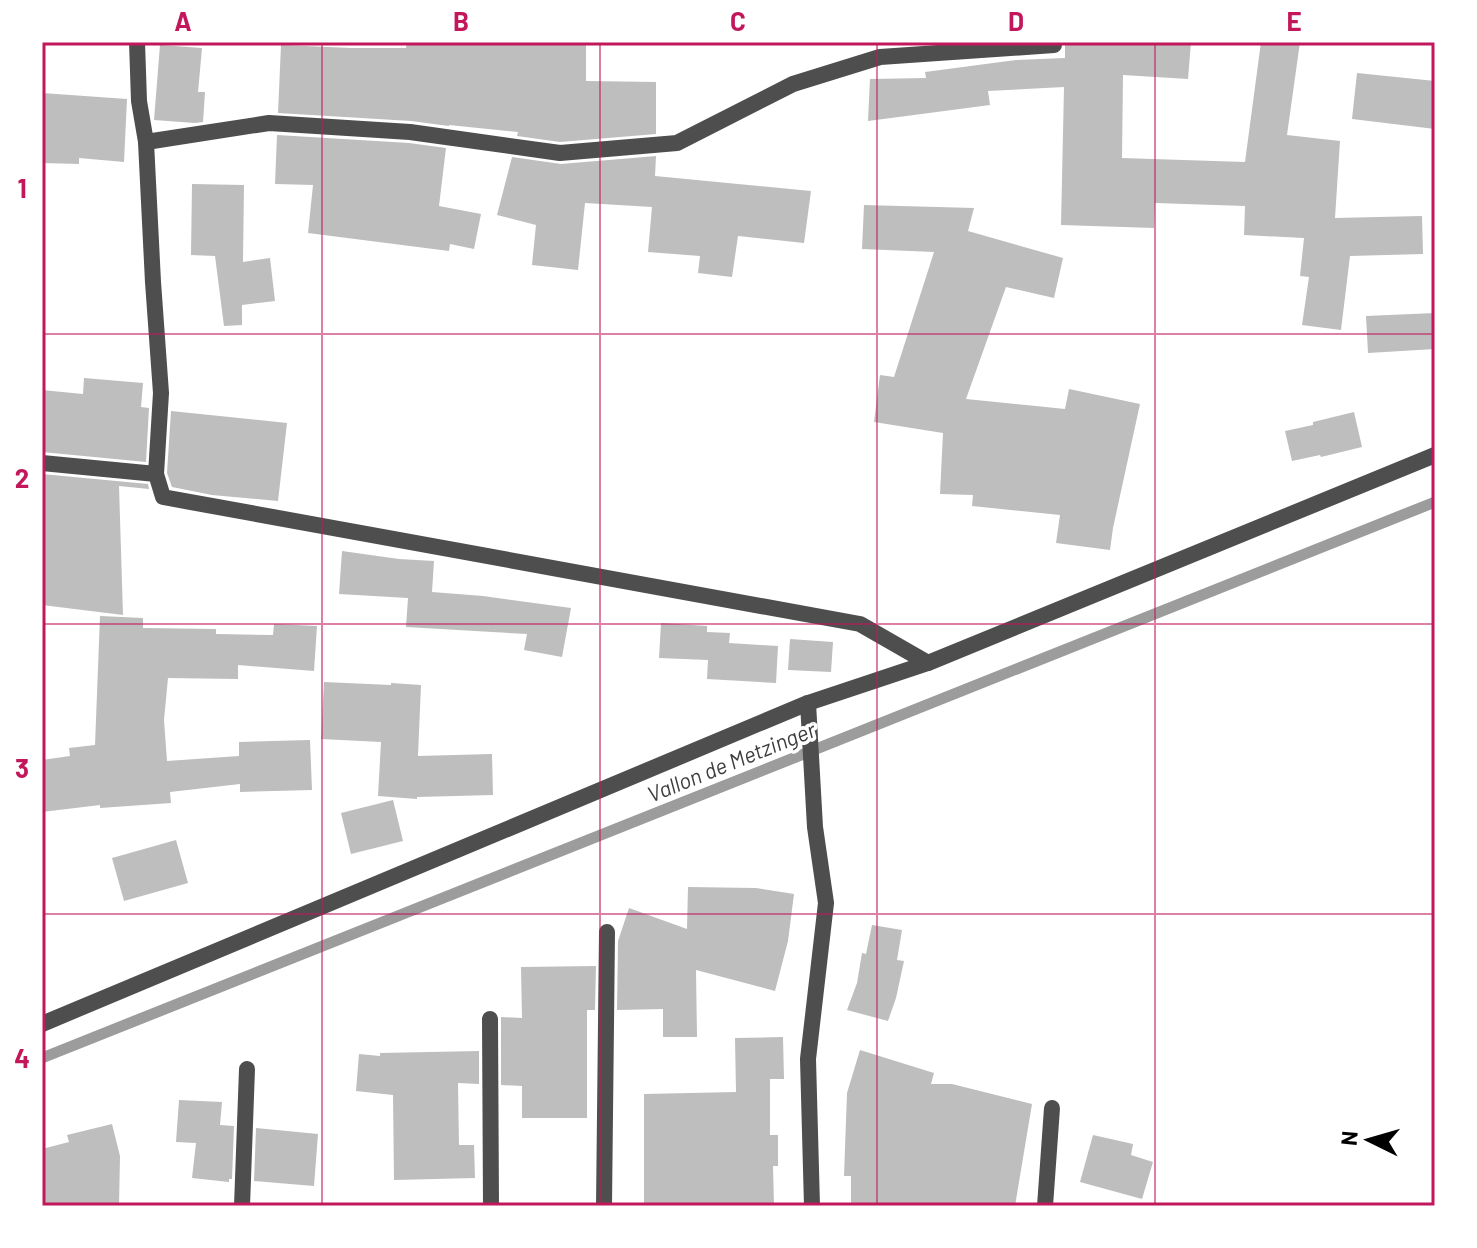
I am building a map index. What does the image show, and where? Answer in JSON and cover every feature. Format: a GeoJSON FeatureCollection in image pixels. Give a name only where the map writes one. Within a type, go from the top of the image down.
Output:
{"type":"FeatureCollection","features":[{"type":"Feature","properties":{"kind":"street"},"geometry":{"type":"LineString","coordinates":[[137,42],[161,393],[156,474],[163,497],[860,624],[928,663]]}},
{"type":"Feature","properties":{"kind":"street"},"geometry":{"type":"LineString","coordinates":[[146,142],[269,123],[410,132],[560,153],[677,143],[793,84],[880,57],[1054,45]]}},
{"type":"Feature","properties":{"kind":"street"},"geometry":{"type":"LineString","coordinates":[[42,1024],[808,703],[928,663],[1435,455]]}},
{"type":"Feature","properties":{"kind":"street"},"geometry":{"type":"LineString","coordinates":[[42,463],[156,474]]}},
{"type":"Feature","properties":{"kind":"street"},"geometry":{"type":"LineString","coordinates":[[808,703],[815,827],[826,903],[808,1059],[812,1206]]}},
{"type":"Feature","properties":{"kind":"street"},"geometry":{"type":"LineString","coordinates":[[604,1206],[607,932]]}},
{"type":"Feature","properties":{"kind":"street"},"geometry":{"type":"LineString","coordinates":[[490,1019],[491,1206]]}},
{"type":"Feature","properties":{"kind":"street"},"geometry":{"type":"LineString","coordinates":[[242,1206],[247,1069]]}},
{"type":"Feature","properties":{"kind":"street"},"geometry":{"type":"LineString","coordinates":[[1045,1206],[1052,1108]]}},
{"type":"Feature","properties":{"kind":"building"},"geometry":{"type":"Polygon","coordinates":[[[407,42],[586,42],[586,81],[656,82],[656,134],[560,142],[517,136],[518,132],[411,121],[278,113],[281,45],[406,48],[407,42]]]}},
{"type":"Feature","properties":{"kind":"building"},"geometry":{"type":"Polygon","coordinates":[[[1065,42],[1191,42],[1188,79],[1123,75],[1122,158],[1245,162],[1261,42],[1300,42],[1287,135],[1340,141],[1335,218],[1422,216],[1423,254],[1350,256],[1341,330],[1302,325],[1309,277],[1300,276],[1304,238],[1244,235],[1245,206],[1155,203],[1154,228],[1061,225],[1064,87],[988,91],[990,105],[868,121],[870,79],[926,78],[925,72],[1016,60],[1065,58],[1065,42]]]}},
{"type":"Feature","properties":{"kind":"building"},"geometry":{"type":"Polygon","coordinates":[[[160,45],[202,48],[198,92],[205,92],[203,122],[154,120],[160,45]]]}},
{"type":"Feature","properties":{"kind":"building"},"geometry":{"type":"Polygon","coordinates":[[[1357,73],[1435,81],[1435,129],[1352,119],[1357,73]]]}},
{"type":"Feature","properties":{"kind":"building"},"geometry":{"type":"Polygon","coordinates":[[[42,93],[127,99],[124,162],[79,158],[79,164],[42,163],[42,93]]]}},
{"type":"Feature","properties":{"kind":"building"},"geometry":{"type":"Polygon","coordinates":[[[277,135],[446,148],[439,206],[481,214],[474,249],[450,244],[449,251],[308,233],[313,185],[275,184],[277,135]]]}},
{"type":"Feature","properties":{"kind":"building"},"geometry":{"type":"Polygon","coordinates":[[[656,156],[655,176],[811,191],[804,243],[738,236],[732,277],[698,273],[700,256],[648,252],[652,207],[585,203],[578,270],[532,265],[536,225],[497,215],[512,157],[561,164],[656,156]]]}},
{"type":"Feature","properties":{"kind":"building"},"geometry":{"type":"Polygon","coordinates":[[[192,184],[244,185],[243,262],[270,258],[275,301],[242,305],[242,325],[224,326],[215,256],[191,255],[192,184]]]}},
{"type":"Feature","properties":{"kind":"building"},"geometry":{"type":"Polygon","coordinates":[[[864,205],[974,208],[968,231],[1063,258],[1054,298],[1006,287],[966,399],[1065,409],[1069,389],[1140,404],[1110,550],[1056,543],[1060,515],[972,506],[973,495],[940,494],[943,433],[874,422],[880,375],[894,377],[934,252],[862,249],[864,205]]]}},
{"type":"Feature","properties":{"kind":"building"},"geometry":{"type":"Polygon","coordinates":[[[1435,313],[1435,349],[1368,353],[1366,316],[1435,313]]]}},
{"type":"Feature","properties":{"kind":"building"},"geometry":{"type":"Polygon","coordinates":[[[84,378],[143,383],[141,407],[149,408],[146,462],[42,452],[42,390],[83,394],[84,378]]]}},
{"type":"Feature","properties":{"kind":"building"},"geometry":{"type":"Polygon","coordinates":[[[171,411],[287,423],[278,501],[212,495],[172,487],[167,473],[171,411]]]}},
{"type":"Feature","properties":{"kind":"building"},"geometry":{"type":"Polygon","coordinates":[[[1354,412],[1362,447],[1292,461],[1285,431],[1354,412]]]}},
{"type":"Feature","properties":{"kind":"building"},"geometry":{"type":"Polygon","coordinates":[[[42,474],[148,484],[149,489],[119,486],[123,615],[42,605],[42,474]]]}},
{"type":"Feature","properties":{"kind":"building"},"geometry":{"type":"Polygon","coordinates":[[[342,551],[434,561],[432,592],[571,608],[562,657],[524,650],[527,634],[406,627],[408,598],[339,594],[342,551]]]}},
{"type":"Feature","properties":{"kind":"building"},"geometry":{"type":"Polygon","coordinates":[[[100,616],[143,618],[143,628],[216,629],[216,634],[273,635],[274,624],[317,626],[314,671],[238,665],[238,679],[168,678],[164,720],[167,761],[239,756],[239,742],[310,740],[312,790],[240,792],[240,784],[170,792],[171,803],[100,808],[100,805],[42,812],[42,760],[70,756],[69,748],[95,745],[100,616]]]}},
{"type":"Feature","properties":{"kind":"building"},"geometry":{"type":"Polygon","coordinates":[[[661,623],[707,626],[707,632],[730,633],[729,643],[778,646],[776,683],[707,679],[708,660],[659,658],[661,623]]]}},
{"type":"Feature","properties":{"kind":"building"},"geometry":{"type":"Polygon","coordinates":[[[790,639],[833,642],[831,672],[788,670],[790,639]]]}},
{"type":"Feature","properties":{"kind":"building"},"geometry":{"type":"Polygon","coordinates":[[[324,682],[421,685],[418,756],[492,754],[493,795],[417,799],[378,796],[381,742],[321,739],[324,682]]]}},
{"type":"Feature","properties":{"kind":"building"},"geometry":{"type":"Polygon","coordinates":[[[393,800],[403,841],[351,854],[341,813],[393,800]]]}},
{"type":"Feature","properties":{"kind":"building"},"geometry":{"type":"Polygon","coordinates":[[[176,840],[188,883],[124,901],[112,858],[176,840]]]}},
{"type":"Feature","properties":{"kind":"building"},"geometry":{"type":"Polygon","coordinates":[[[688,887],[756,888],[794,894],[788,941],[775,991],[696,970],[697,1037],[663,1037],[663,1009],[617,1010],[618,941],[629,908],[687,929],[688,887]]]}},
{"type":"Feature","properties":{"kind":"building"},"geometry":{"type":"Polygon","coordinates":[[[872,925],[902,930],[897,960],[904,961],[888,1021],[847,1010],[857,983],[862,953],[866,954],[872,925]]]}},
{"type":"Feature","properties":{"kind":"building"},"geometry":{"type":"Polygon","coordinates":[[[596,966],[595,1010],[587,1010],[587,1118],[522,1118],[522,1086],[501,1085],[501,1017],[522,1018],[521,967],[596,966]]]}},
{"type":"Feature","properties":{"kind":"building"},"geometry":{"type":"Polygon","coordinates":[[[783,1037],[784,1079],[770,1079],[770,1135],[778,1135],[778,1166],[773,1166],[774,1206],[644,1206],[644,1094],[736,1092],[735,1038],[783,1037]]]}},
{"type":"Feature","properties":{"kind":"building"},"geometry":{"type":"Polygon","coordinates":[[[860,1050],[934,1073],[931,1084],[952,1084],[1032,1104],[1015,1206],[851,1206],[851,1176],[844,1176],[847,1093],[860,1050]]]}},
{"type":"Feature","properties":{"kind":"building"},"geometry":{"type":"Polygon","coordinates":[[[479,1051],[479,1084],[458,1083],[459,1145],[474,1145],[475,1178],[394,1180],[393,1095],[356,1091],[359,1054],[380,1056],[380,1053],[479,1051]]]}},
{"type":"Feature","properties":{"kind":"building"},"geometry":{"type":"Polygon","coordinates":[[[179,1100],[222,1102],[220,1125],[234,1126],[232,1179],[229,1182],[192,1178],[196,1143],[176,1142],[179,1100]]]}},
{"type":"Feature","properties":{"kind":"building"},"geometry":{"type":"Polygon","coordinates":[[[112,1124],[120,1156],[119,1206],[42,1206],[42,1149],[69,1142],[67,1135],[112,1124]]]}},
{"type":"Feature","properties":{"kind":"building"},"geometry":{"type":"Polygon","coordinates":[[[256,1128],[318,1134],[314,1186],[254,1181],[256,1128]]]}},
{"type":"Feature","properties":{"kind":"building"},"geometry":{"type":"Polygon","coordinates":[[[1093,1135],[1133,1144],[1131,1155],[1153,1162],[1142,1199],[1080,1182],[1093,1135]]]}},
{"type":"Feature","properties":{"kind":"waterway","name":"Vallon de Metzinger"},"geometry":{"type":"LineString","coordinates":[[42,1058],[1435,502]]}}]}
